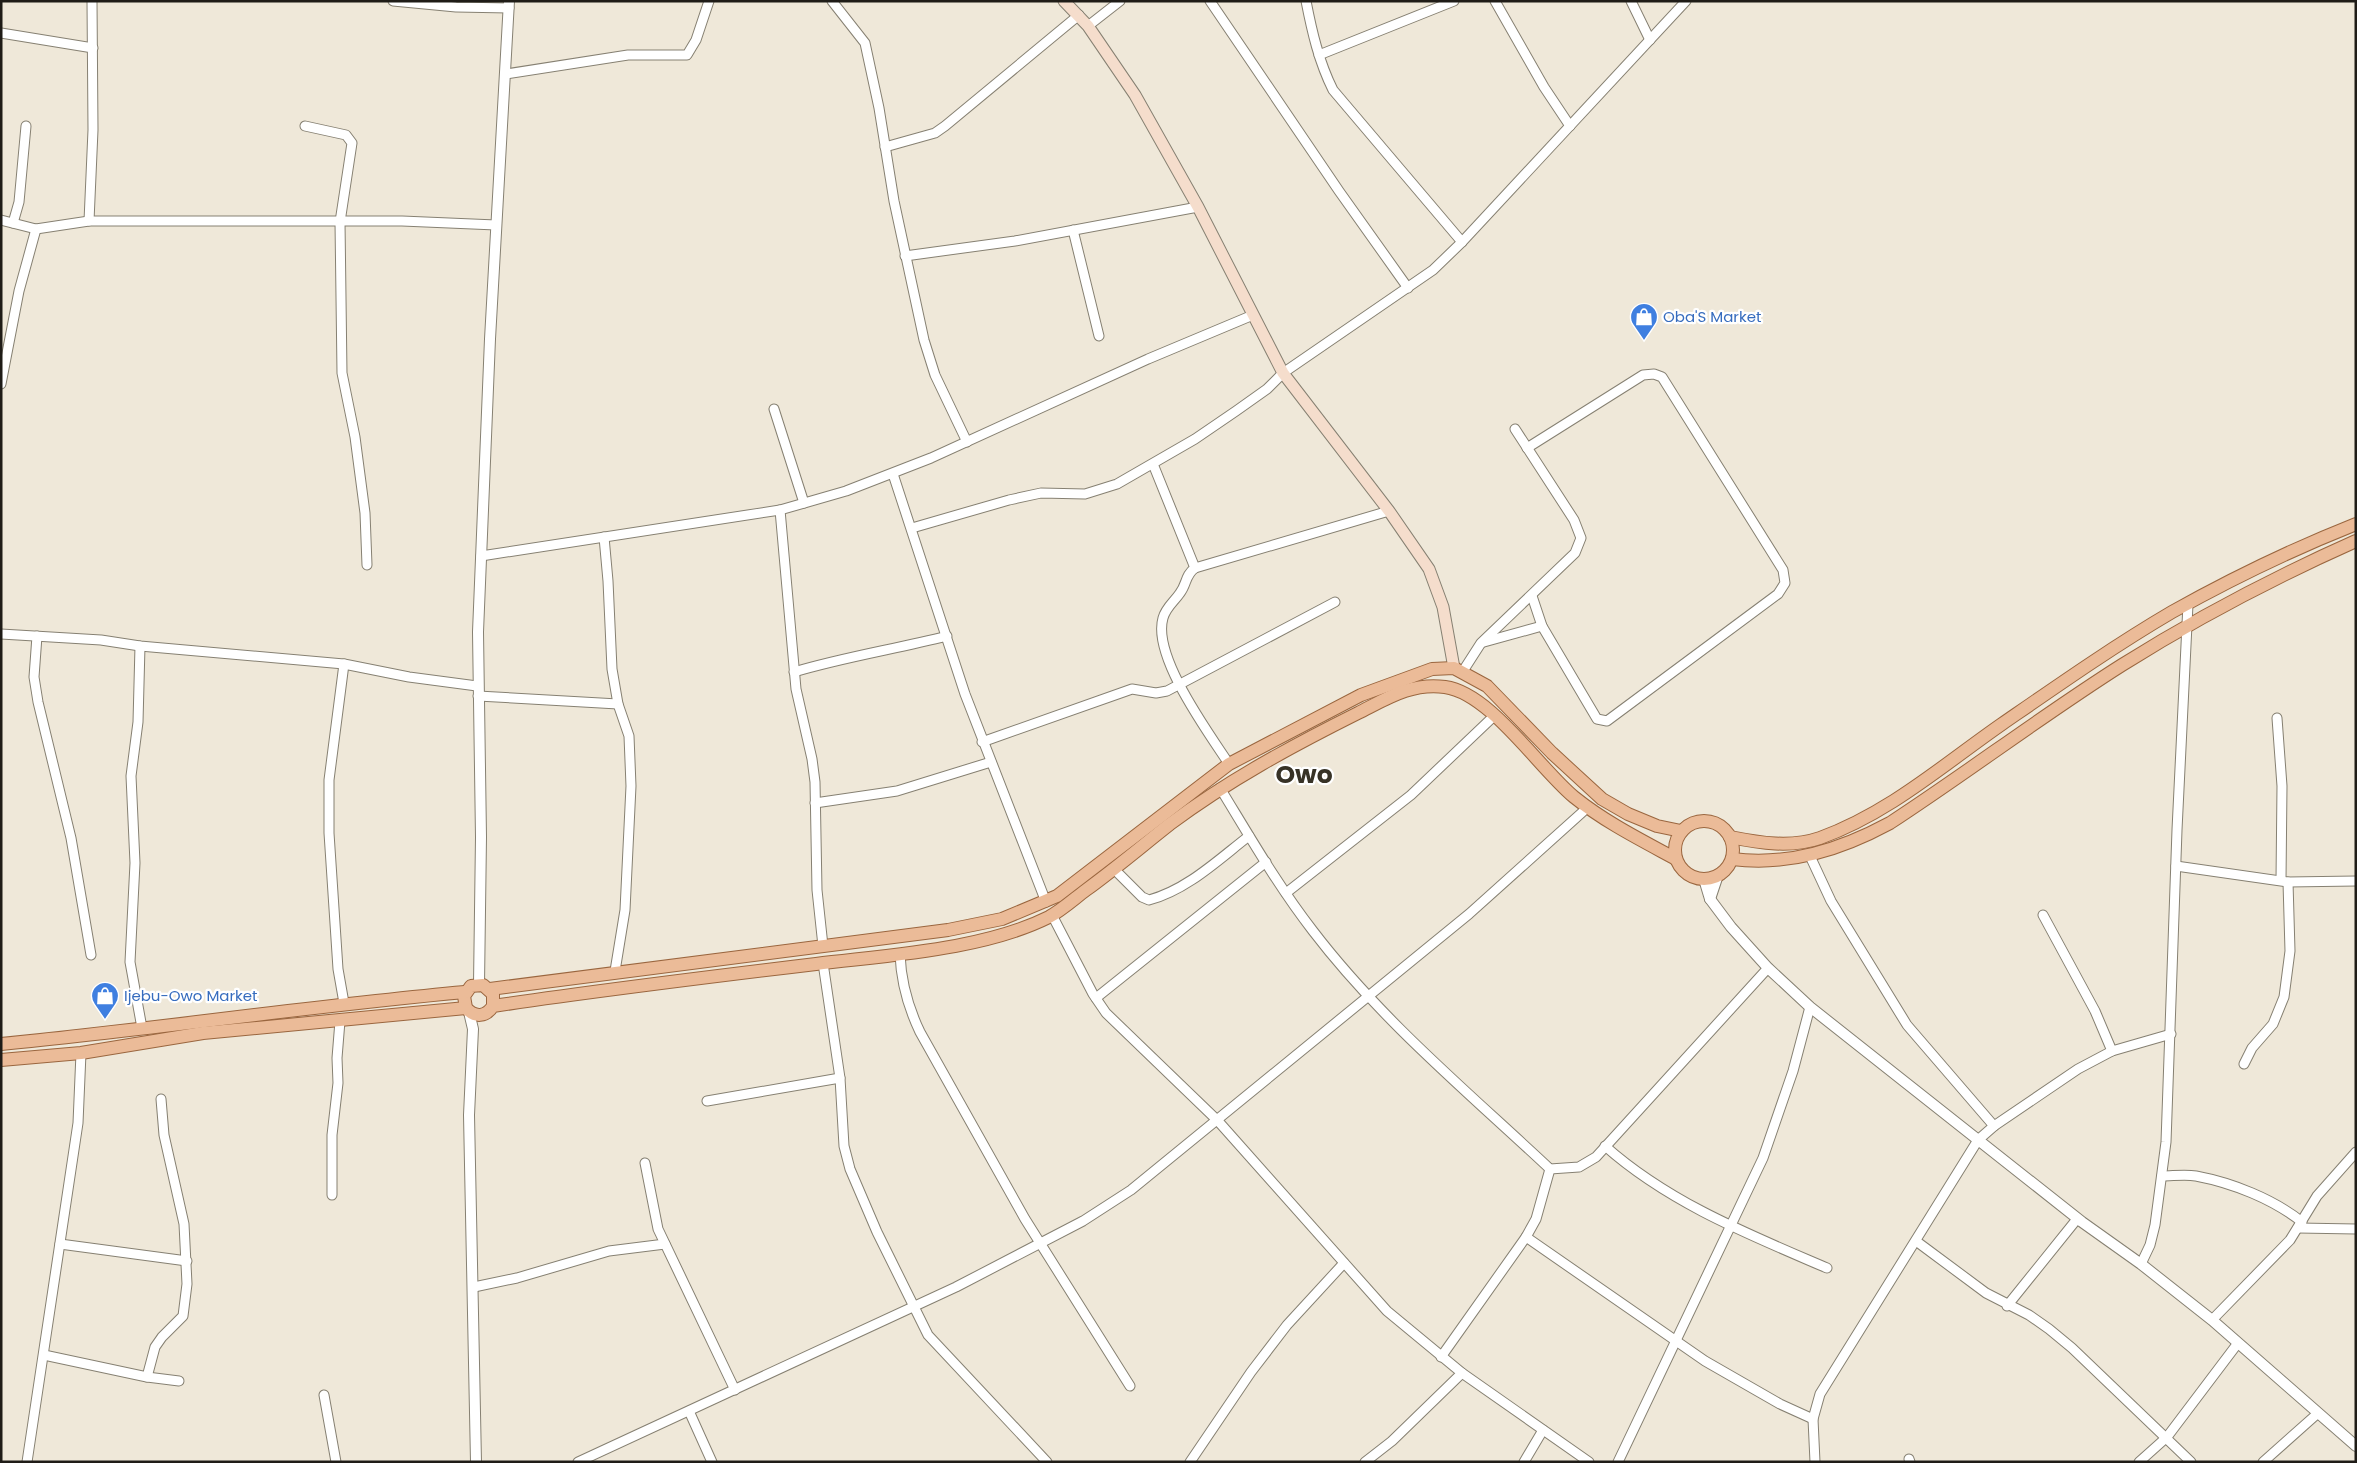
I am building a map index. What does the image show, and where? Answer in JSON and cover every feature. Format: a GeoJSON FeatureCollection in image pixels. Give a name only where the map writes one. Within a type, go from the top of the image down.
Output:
{"type":"FeatureCollection","features":[{"type":"Feature","properties":{"kind":"main road"},"geometry":{"type":"LineString","coordinates":[[1064,1],[1088,26],[1135,95],[1198,207],[1283,372],[1418,551],[1437,586],[1459,669]]}},
{"type":"Feature","properties":{"kind":"main road"},"geometry":{"type":"LineString","coordinates":[[1730,837],[1763,844],[1799,842],[1820,838],[1853,824],[1902,797],[2002,724],[2123,644],[2188,604],[2296,548],[2356,524]]}},
{"type":"Feature","properties":{"kind":"main road"},"geometry":{"type":"LineString","coordinates":[[1732,859],[1765,862],[1810,856],[1861,839],[1890,823],[2120,666],[2187,625],[2245,593],[2356,541]]}},
{"type":"Feature","properties":{"kind":"main road"},"geometry":{"type":"LineString","coordinates":[[471,1012],[463,1000],[465,992],[471,986],[485,987],[823,946],[948,930],[1002,919],[1046,902],[1093,870],[1166,810],[1229,764],[1361,695],[1417,672],[1432,669],[1459,669],[1487,686],[1602,799],[1628,814],[1657,826],[1682,831]]}},
{"type":"Feature","properties":{"kind":"main road"},"geometry":{"type":"LineString","coordinates":[[493,1006],[900,954],[1006,934],[1052,915],[1220,788],[1262,763],[1384,698],[1417,687],[1444,686],[1461,691],[1494,716],[1587,808],[1676,859],[1684,871],[1696,878],[1704,879],[1718,876],[1732,859],[1733,844],[1721,826],[1708,821],[1693,823],[1682,831],[1675,845],[1676,859]]}},
{"type":"Feature","properties":{"kind":"main road"},"geometry":{"type":"LineString","coordinates":[[1252,751],[1262,763]]}},
{"type":"Feature","properties":{"kind":"main road"},"geometry":{"type":"LineString","coordinates":[[1,1060],[80,1053],[203,1033],[340,1020],[471,1012],[486,1014],[493,1006],[494,1000],[485,987]]}},
{"type":"Feature","properties":{"kind":"main road"},"geometry":{"type":"LineString","coordinates":[[1,1044],[344,1003],[465,992]]}},
{"type":"Feature","properties":{"kind":"street"},"geometry":{"type":"LineString","coordinates":[[88,221],[93,130],[92,1]]}},
{"type":"Feature","properties":{"kind":"street"},"geometry":{"type":"LineString","coordinates":[[393,1],[456,8],[509,5],[496,226],[478,691],[485,987]]}},
{"type":"Feature","properties":{"kind":"street"},"geometry":{"type":"LineString","coordinates":[[506,74],[628,55],[687,55],[696,40],[709,1]]}},
{"type":"Feature","properties":{"kind":"street"},"geometry":{"type":"LineString","coordinates":[[832,1],[864,43],[870,59],[905,256],[924,340],[934,375],[967,442]]}},
{"type":"Feature","properties":{"kind":"street"},"geometry":{"type":"LineString","coordinates":[[1088,26],[1120,1]]}},
{"type":"Feature","properties":{"kind":"street"},"geometry":{"type":"LineString","coordinates":[[1210,1],[1339,191],[1408,288]]}},
{"type":"Feature","properties":{"kind":"street"},"geometry":{"type":"LineString","coordinates":[[1306,1],[1319,56],[1333,90],[1462,242]]}},
{"type":"Feature","properties":{"kind":"street"},"geometry":{"type":"LineString","coordinates":[[1319,56],[1454,1]]}},
{"type":"Feature","properties":{"kind":"street"},"geometry":{"type":"LineString","coordinates":[[1495,1],[1544,87],[1570,126]]}},
{"type":"Feature","properties":{"kind":"street"},"geometry":{"type":"LineString","coordinates":[[1630,1],[1650,40]]}},
{"type":"Feature","properties":{"kind":"street"},"geometry":{"type":"LineString","coordinates":[[912,528],[1009,500],[1041,493],[1085,494],[1117,484],[1202,435],[1267,389],[1283,372],[1433,270],[1462,242],[1686,1]]}},
{"type":"Feature","properties":{"kind":"street"},"geometry":{"type":"LineString","coordinates":[[885,147],[935,133],[1079,15]]}},
{"type":"Feature","properties":{"kind":"street"},"geometry":{"type":"LineString","coordinates":[[1,33],[93,48]]}},
{"type":"Feature","properties":{"kind":"street"},"geometry":{"type":"LineString","coordinates":[[13,223],[19,202],[26,126]]}},
{"type":"Feature","properties":{"kind":"street"},"geometry":{"type":"LineString","coordinates":[[305,126],[346,135],[352,143],[340,222],[342,372],[365,513],[367,565]]}},
{"type":"Feature","properties":{"kind":"street"},"geometry":{"type":"LineString","coordinates":[[905,256],[1073,230],[1198,207]]}},
{"type":"Feature","properties":{"kind":"street"},"geometry":{"type":"LineString","coordinates":[[1,220],[36,229],[88,221],[402,221],[496,226]]}},
{"type":"Feature","properties":{"kind":"street"},"geometry":{"type":"LineString","coordinates":[[1,384],[19,291],[36,229]]}},
{"type":"Feature","properties":{"kind":"street"},"geometry":{"type":"LineString","coordinates":[[1073,230],[1100,336]]}},
{"type":"Feature","properties":{"kind":"street"},"geometry":{"type":"LineString","coordinates":[[482,556],[780,510],[846,492],[894,474],[1148,359],[1253,315]]}},
{"type":"Feature","properties":{"kind":"street"},"geometry":{"type":"LineString","coordinates":[[1527,448],[1643,375],[1654,374],[1662,377],[1784,570],[1785,583],[1778,594],[1607,721],[1597,719],[1542,626],[1532,596]]}},
{"type":"Feature","properties":{"kind":"street"},"geometry":{"type":"LineString","coordinates":[[774,409],[804,503]]}},
{"type":"Feature","properties":{"kind":"street"},"geometry":{"type":"LineString","coordinates":[[1459,669],[1481,643],[1575,553],[1581,538],[1574,520],[1515,428]]}},
{"type":"Feature","properties":{"kind":"street"},"geometry":{"type":"LineString","coordinates":[[1153,464],[1195,568]]}},
{"type":"Feature","properties":{"kind":"street"},"geometry":{"type":"LineString","coordinates":[[894,474],[982,742],[1046,902]]}},
{"type":"Feature","properties":{"kind":"street"},"geometry":{"type":"LineString","coordinates":[[780,510],[794,672],[812,759],[817,890],[823,946]]}},
{"type":"Feature","properties":{"kind":"street"},"geometry":{"type":"LineString","coordinates":[[1229,764],[1180,684],[1165,655],[1161,627],[1166,610],[1179,595],[1185,578],[1195,568],[1389,511]]}},
{"type":"Feature","properties":{"kind":"street"},"geometry":{"type":"LineString","coordinates":[[604,537],[612,669],[618,704],[629,736],[631,786],[625,910],[615,971]]}},
{"type":"Feature","properties":{"kind":"street"},"geometry":{"type":"LineString","coordinates":[[982,742],[1117,694],[1132,690],[1156,693],[1166,691],[1335,602]]}},
{"type":"Feature","properties":{"kind":"street"},"geometry":{"type":"LineString","coordinates":[[2141,1264],[2150,1245],[2155,1225],[2166,1142],[2188,604]]}},
{"type":"Feature","properties":{"kind":"street"},"geometry":{"type":"LineString","coordinates":[[1481,643],[1542,626]]}},
{"type":"Feature","properties":{"kind":"street"},"geometry":{"type":"LineString","coordinates":[[1,634],[101,640],[140,646],[344,664],[478,691],[618,704]]}},
{"type":"Feature","properties":{"kind":"street"},"geometry":{"type":"LineString","coordinates":[[36,636],[34,677],[38,702],[70,838],[91,955]]}},
{"type":"Feature","properties":{"kind":"street"},"geometry":{"type":"LineString","coordinates":[[794,672],[837,660],[890,651],[947,636]]}},
{"type":"Feature","properties":{"kind":"street"},"geometry":{"type":"LineString","coordinates":[[140,646],[138,722],[132,776],[135,862],[130,962],[142,1028]]}},
{"type":"Feature","properties":{"kind":"street"},"geometry":{"type":"LineString","coordinates":[[344,664],[329,780],[329,833],[338,969],[344,1003]]}},
{"type":"Feature","properties":{"kind":"street"},"geometry":{"type":"LineString","coordinates":[[1286,893],[1411,795],[1494,716]]}},
{"type":"Feature","properties":{"kind":"street"},"geometry":{"type":"LineString","coordinates":[[2244,1064],[2252,1048],[2273,1024],[2284,997],[2290,951],[2277,718]]}},
{"type":"Feature","properties":{"kind":"street"},"geometry":{"type":"LineString","coordinates":[[815,803],[898,791],[991,762]]}},
{"type":"Feature","properties":{"kind":"street"},"geometry":{"type":"LineString","coordinates":[[1220,788],[1286,893],[1313,932],[1414,1042],[1550,1169],[1579,1167],[1596,1157],[1768,968]]}},
{"type":"Feature","properties":{"kind":"street"},"geometry":{"type":"LineString","coordinates":[[578,1462],[913,1306],[1041,1243],[1132,1190],[1468,914],[1587,808]]}},
{"type":"Feature","properties":{"kind":"street"},"geometry":{"type":"LineString","coordinates":[[1114,869],[1142,897],[1150,900],[1171,892],[1204,871],[1250,836]]}},
{"type":"Feature","properties":{"kind":"street"},"geometry":{"type":"LineString","coordinates":[[1810,856],[1831,901],[1907,1025],[1994,1126]]}},
{"type":"Feature","properties":{"kind":"street"},"geometry":{"type":"LineString","coordinates":[[1096,998],[1266,862]]}},
{"type":"Feature","properties":{"kind":"street"},"geometry":{"type":"LineString","coordinates":[[2176,866],[2285,881],[2356,881]]}},
{"type":"Feature","properties":{"kind":"street"},"geometry":{"type":"LineString","coordinates":[[1710,899],[1718,876]]}},
{"type":"Feature","properties":{"kind":"street"},"geometry":{"type":"LineString","coordinates":[[1704,879],[1710,899],[1768,968],[1810,1006],[2077,1219],[2141,1264],[2212,1320],[2316,1414],[2356,1446]]}},
{"type":"Feature","properties":{"kind":"street"},"geometry":{"type":"LineString","coordinates":[[1052,915],[1096,998],[1111,1018],[1218,1121],[1387,1311],[1462,1373],[1589,1462]]}},
{"type":"Feature","properties":{"kind":"street"},"geometry":{"type":"LineString","coordinates":[[2043,915],[2078,980],[2112,1051]]}},
{"type":"Feature","properties":{"kind":"street"},"geometry":{"type":"LineString","coordinates":[[900,954],[901,976],[917,1026],[976,1136],[1130,1386]]}},
{"type":"Feature","properties":{"kind":"street"},"geometry":{"type":"LineString","coordinates":[[823,963],[840,1078],[844,1146],[850,1169],[928,1336],[1047,1462]]}},
{"type":"Feature","properties":{"kind":"street"},"geometry":{"type":"LineString","coordinates":[[1618,1462],[1763,1158],[1793,1071],[1810,1006]]}},
{"type":"Feature","properties":{"kind":"street"},"geometry":{"type":"LineString","coordinates":[[471,1012],[473,1029],[469,1115],[474,1287],[476,1462]]}},
{"type":"Feature","properties":{"kind":"street"},"geometry":{"type":"LineString","coordinates":[[332,1195],[332,1135],[338,1083],[337,1058],[340,1020]]}},
{"type":"Feature","properties":{"kind":"street"},"geometry":{"type":"LineString","coordinates":[[1815,1462],[1813,1419],[1820,1394],[1830,1375],[1978,1140],[1994,1126],[2078,1069],[2112,1051],[2171,1034]]}},
{"type":"Feature","properties":{"kind":"street"},"geometry":{"type":"LineString","coordinates":[[27,1462],[78,1123],[80,1053]]}},
{"type":"Feature","properties":{"kind":"street"},"geometry":{"type":"LineString","coordinates":[[706,1101],[840,1078]]}},
{"type":"Feature","properties":{"kind":"street"},"geometry":{"type":"LineString","coordinates":[[147,1377],[155,1347],[162,1337],[183,1316],[186,1303],[187,1261],[184,1224],[164,1136],[160,1098]]}},
{"type":"Feature","properties":{"kind":"street"},"geometry":{"type":"LineString","coordinates":[[1606,1146],[1649,1180],[1707,1214],[1827,1268]]}},
{"type":"Feature","properties":{"kind":"street"},"geometry":{"type":"LineString","coordinates":[[2212,1320],[2290,1240],[2317,1196],[2356,1152]]}},
{"type":"Feature","properties":{"kind":"street"},"geometry":{"type":"LineString","coordinates":[[645,1163],[658,1229],[683,1277],[700,1319],[736,1390]]}},
{"type":"Feature","properties":{"kind":"street"},"geometry":{"type":"LineString","coordinates":[[1441,1356],[1526,1237],[1536,1219],[1550,1169]]}},
{"type":"Feature","properties":{"kind":"street"},"geometry":{"type":"LineString","coordinates":[[2162,1176],[2195,1176],[2224,1184],[2282,1206],[2300,1225],[2356,1229]]}},
{"type":"Feature","properties":{"kind":"street"},"geometry":{"type":"LineString","coordinates":[[2008,1306],[2077,1219]]}},
{"type":"Feature","properties":{"kind":"street"},"geometry":{"type":"LineString","coordinates":[[1526,1237],[1602,1292],[1732,1378],[1780,1404],[1813,1419]]}},
{"type":"Feature","properties":{"kind":"street"},"geometry":{"type":"LineString","coordinates":[[1916,1241],[1986,1293],[2008,1306],[2029,1315],[2072,1348],[2191,1462]]}},
{"type":"Feature","properties":{"kind":"street"},"geometry":{"type":"LineString","coordinates":[[60,1244],[187,1261]]}},
{"type":"Feature","properties":{"kind":"street"},"geometry":{"type":"LineString","coordinates":[[474,1287],[517,1278],[610,1251],[665,1244]]}},
{"type":"Feature","properties":{"kind":"street"},"geometry":{"type":"LineString","coordinates":[[1190,1462],[1251,1372],[1287,1325],[1344,1263]]}},
{"type":"Feature","properties":{"kind":"street"},"geometry":{"type":"LineString","coordinates":[[2139,1462],[2166,1436],[2238,1343]]}},
{"type":"Feature","properties":{"kind":"street"},"geometry":{"type":"LineString","coordinates":[[44,1355],[147,1377],[179,1381]]}},
{"type":"Feature","properties":{"kind":"street"},"geometry":{"type":"LineString","coordinates":[[1365,1462],[1405,1429],[1462,1373]]}},
{"type":"Feature","properties":{"kind":"street"},"geometry":{"type":"LineString","coordinates":[[324,1395],[336,1462]]}},
{"type":"Feature","properties":{"kind":"street"},"geometry":{"type":"LineString","coordinates":[[689,1411],[712,1462]]}},
{"type":"Feature","properties":{"kind":"street"},"geometry":{"type":"LineString","coordinates":[[2262,1462],[2316,1414]]}},
{"type":"Feature","properties":{"kind":"street"},"geometry":{"type":"LineString","coordinates":[[1524,1462],[1543,1430]]}},
{"type":"Feature","properties":{"kind":"place","name":"Oba'S Market"},"geometry":{"type":"Point","coordinates":[1644,341]}},
{"type":"Feature","properties":{"kind":"place","name":"Ijebu-Owo Market"},"geometry":{"type":"Point","coordinates":[105,1020]}},
{"type":"Feature","properties":{"kind":"district","name":"Owo"},"geometry":{"type":"Point","coordinates":[1304,774]}}]}
